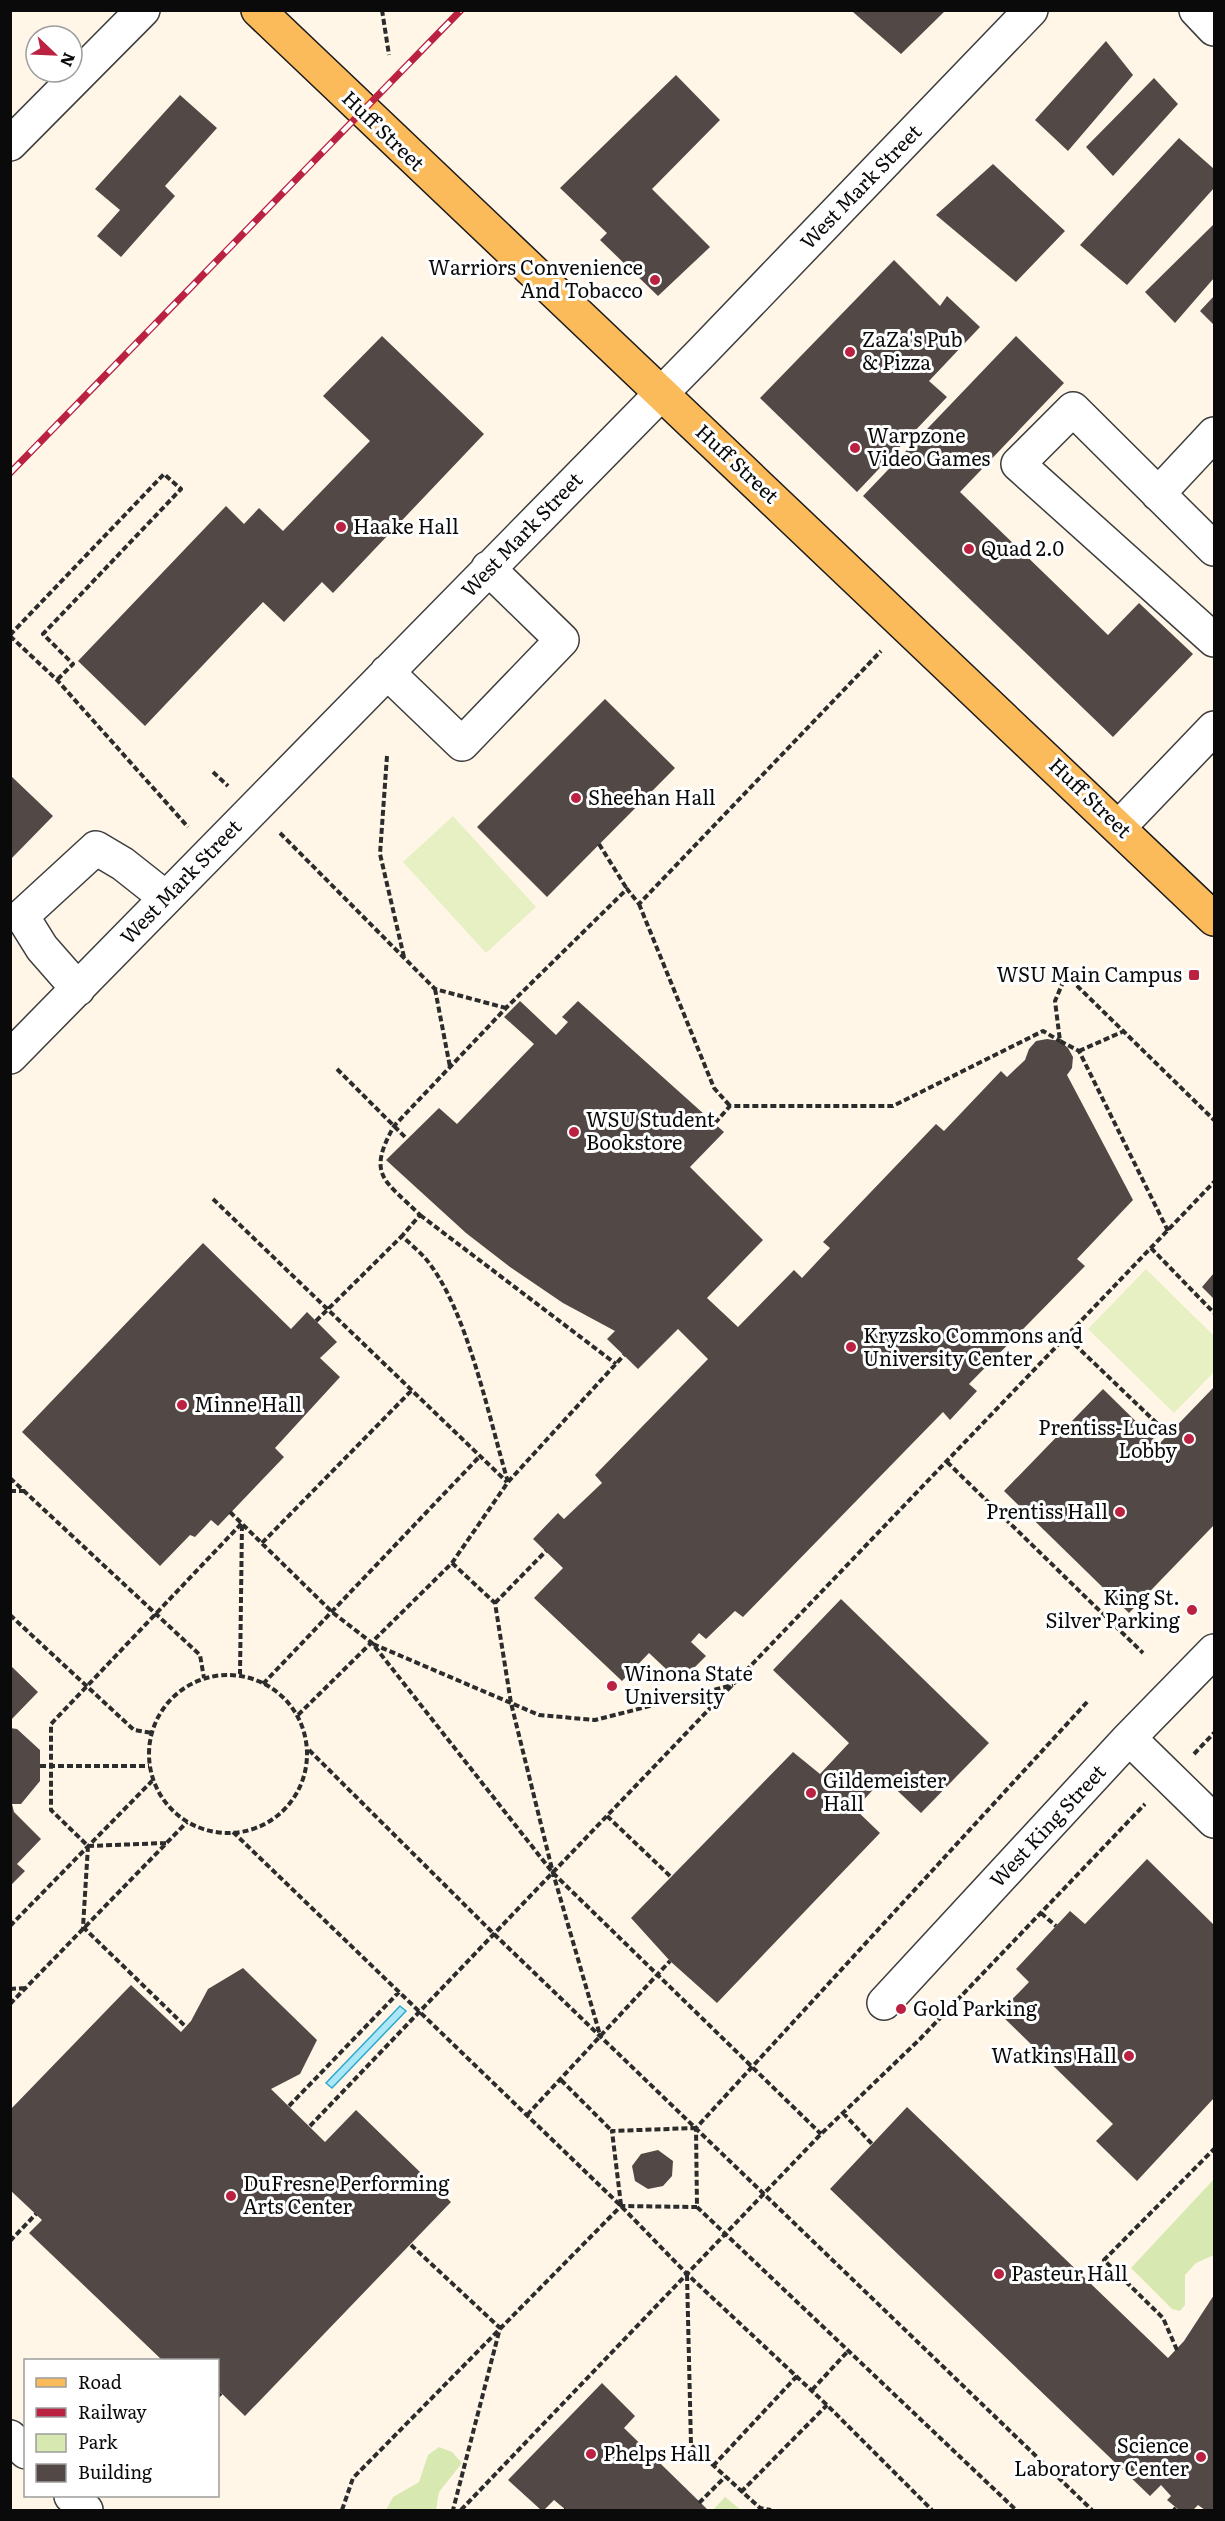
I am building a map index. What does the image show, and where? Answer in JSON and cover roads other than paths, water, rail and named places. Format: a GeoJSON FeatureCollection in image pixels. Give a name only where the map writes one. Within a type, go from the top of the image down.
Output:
{"type":"FeatureCollection","features":[{"type":"Feature","properties":{"kind":"main road","name":"Huff Street"},"geometry":{"type":"LineString","coordinates":[[258,10],[1120,826],[1215,919]]}},
{"type":"Feature","properties":{"kind":"street"},"geometry":{"type":"LineString","coordinates":[[10,144],[143,10]]}},
{"type":"Feature","properties":{"kind":"street","name":"West Mark Street"},"geometry":{"type":"LineString","coordinates":[[10,1058],[662,392],[1031,10]]}},
{"type":"Feature","properties":{"kind":"street"},"geometry":{"type":"LineString","coordinates":[[1196,10],[1215,29]]}},
{"type":"Feature","properties":{"kind":"street"},"geometry":{"type":"LineString","coordinates":[[1215,549],[1073,409],[1018,464],[1215,640]]}},
{"type":"Feature","properties":{"kind":"street"},"geometry":{"type":"LineString","coordinates":[[1158,494],[1215,434]]}},
{"type":"Feature","properties":{"kind":"street"},"geometry":{"type":"LineString","coordinates":[[387,672],[462,744],[562,640],[488,568]]}},
{"type":"Feature","properties":{"kind":"street"},"geometry":{"type":"LineString","coordinates":[[1120,826],[1215,728]]}},
{"type":"Feature","properties":{"kind":"street"},"geometry":{"type":"LineString","coordinates":[[78,988],[42,948],[22,916],[96,849],[123,864],[166,898]]}},
{"type":"Feature","properties":{"kind":"street","name":"West King Street"},"geometry":{"type":"LineString","coordinates":[[884,2002],[1130,1738],[1215,1651]]}},
{"type":"Feature","properties":{"kind":"street"},"geometry":{"type":"LineString","coordinates":[[1130,1738],[1215,1821]]}},
{"type":"Feature","properties":{"kind":"street"},"geometry":{"type":"LineString","coordinates":[[10,2437],[24,2450]]}},
{"type":"Feature","properties":{"kind":"street"},"geometry":{"type":"LineString","coordinates":[[72,2497],[86,2511]]}},
{"type":"Feature","properties":{"kind":"water"},"geometry":{"type":"Polygon","coordinates":[[[400,2006],[406,2011],[332,2088],[326,2083],[400,2006]]]}},
{"type":"Feature","properties":{"kind":"railway"},"geometry":{"type":"LineString","coordinates":[[10,473],[461,10]]}},
{"type":"Feature","properties":{"kind":"place","name":"Warriors Convenience And Tobacco"},"geometry":{"type":"Point","coordinates":[655,280]}},
{"type":"Feature","properties":{"kind":"place","name":"ZaZa's Pub & Pizza"},"geometry":{"type":"Point","coordinates":[850,352]}},
{"type":"Feature","properties":{"kind":"place","name":"Warpzone Video Games"},"geometry":{"type":"Point","coordinates":[855,448]}},
{"type":"Feature","properties":{"kind":"place","name":"Haake Hall"},"geometry":{"type":"Point","coordinates":[341,527]}},
{"type":"Feature","properties":{"kind":"place","name":"Quad 2.0"},"geometry":{"type":"Point","coordinates":[969,549]}},
{"type":"Feature","properties":{"kind":"place","name":"Sheehan Hall"},"geometry":{"type":"Point","coordinates":[576,798]}},
{"type":"Feature","properties":{"kind":"place","name":"WSU Main Campus"},"geometry":{"type":"Point","coordinates":[1194,975]}},
{"type":"Feature","properties":{"kind":"place","name":"WSU Student Bookstore"},"geometry":{"type":"Point","coordinates":[574,1132]}},
{"type":"Feature","properties":{"kind":"place","name":"Kryzsko Commons and University Center"},"geometry":{"type":"Point","coordinates":[851,1347]}},
{"type":"Feature","properties":{"kind":"place","name":"Minne Hall"},"geometry":{"type":"Point","coordinates":[182,1405]}},
{"type":"Feature","properties":{"kind":"place","name":"Prentiss-Lucas Lobby"},"geometry":{"type":"Point","coordinates":[1189,1439]}},
{"type":"Feature","properties":{"kind":"place","name":"Prentiss Hall"},"geometry":{"type":"Point","coordinates":[1120,1512]}},
{"type":"Feature","properties":{"kind":"place","name":"King St. Silver Parking"},"geometry":{"type":"Point","coordinates":[1192,1610]}},
{"type":"Feature","properties":{"kind":"place","name":"Winona State University"},"geometry":{"type":"Point","coordinates":[612,1686]}},
{"type":"Feature","properties":{"kind":"place","name":"Gildemeister Hall"},"geometry":{"type":"Point","coordinates":[811,1793]}},
{"type":"Feature","properties":{"kind":"place","name":"Gold Parking"},"geometry":{"type":"Point","coordinates":[901,2009]}},
{"type":"Feature","properties":{"kind":"place","name":"Watkins Hall"},"geometry":{"type":"Point","coordinates":[1129,2056]}},
{"type":"Feature","properties":{"kind":"place","name":"DuFresne Performing Arts Center"},"geometry":{"type":"Point","coordinates":[231,2196]}},
{"type":"Feature","properties":{"kind":"place","name":"Pasteur Hall"},"geometry":{"type":"Point","coordinates":[999,2274]}},
{"type":"Feature","properties":{"kind":"place","name":"Phelps Hall"},"geometry":{"type":"Point","coordinates":[591,2454]}},
{"type":"Feature","properties":{"kind":"place","name":"Science Laboratory Center"},"geometry":{"type":"Point","coordinates":[1201,2457]}}]}
